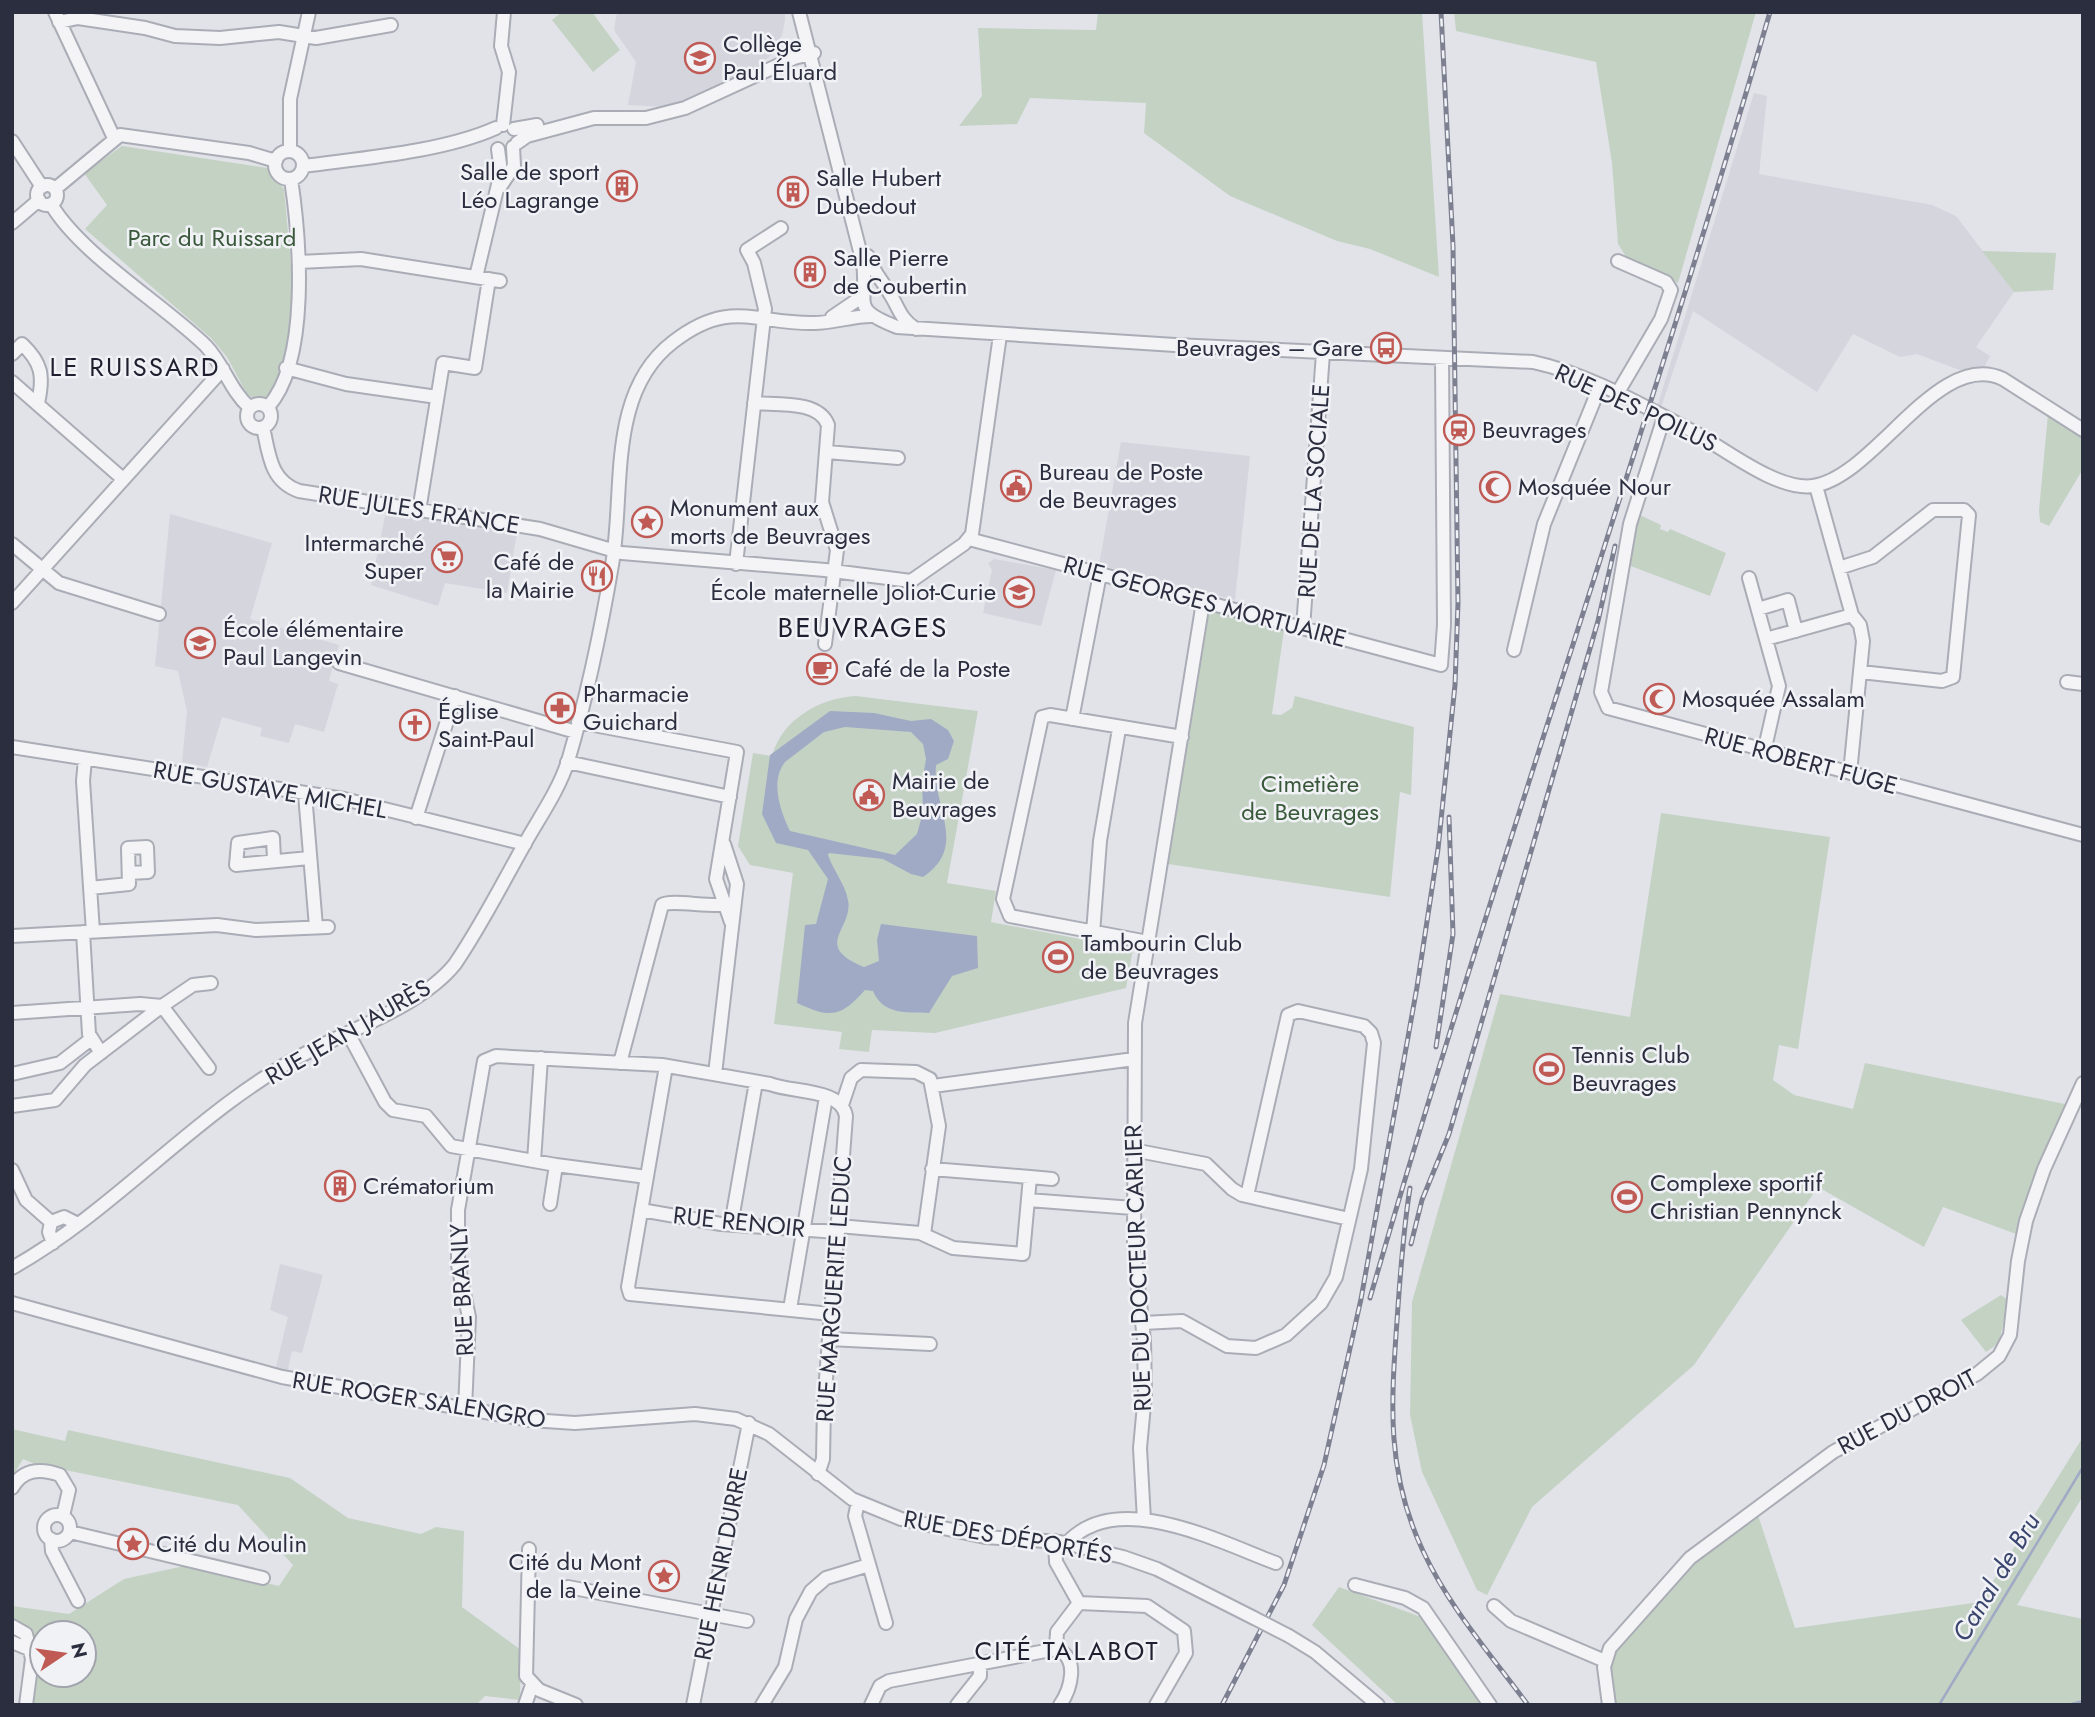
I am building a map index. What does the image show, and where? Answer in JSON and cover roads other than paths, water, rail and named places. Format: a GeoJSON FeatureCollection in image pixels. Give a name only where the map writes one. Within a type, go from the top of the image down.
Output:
{"type":"FeatureCollection","features":[{"type":"Feature","properties":{"kind":"street"},"geometry":{"type":"LineString","coordinates":[[290,151],[290,99],[309,12]]}},
{"type":"Feature","properties":{"kind":"street"},"geometry":{"type":"LineString","coordinates":[[497,193],[514,166],[515,145],[504,127],[509,72],[501,46],[505,12]]}},
{"type":"Feature","properties":{"kind":"street"},"geometry":{"type":"LineString","coordinates":[[799,12],[868,257],[902,318],[916,329]]}},
{"type":"Feature","properties":{"kind":"street"},"geometry":{"type":"LineString","coordinates":[[806,12],[812,53]]}},
{"type":"Feature","properties":{"kind":"street"},"geometry":{"type":"LineString","coordinates":[[114,138],[57,17],[110,22],[184,37],[250,38],[279,32],[319,38],[391,24]]}},
{"type":"Feature","properties":{"kind":"street"},"geometry":{"type":"LineString","coordinates":[[457,140],[496,147],[515,145],[527,136],[589,119],[640,119],[671,112],[698,103],[812,53]]}},
{"type":"Feature","properties":{"kind":"street"},"geometry":{"type":"LineString","coordinates":[[304,166],[380,156],[504,127],[593,110],[671,112]]}},
{"type":"Feature","properties":{"kind":"street"},"geometry":{"type":"LineString","coordinates":[[419,511],[443,363],[475,368],[501,169],[492,137],[504,127]]}},
{"type":"Feature","properties":{"kind":"street"},"geometry":{"type":"LineString","coordinates":[[268,407],[271,418],[263,427],[256,428],[248,422],[249,408],[237,396],[205,346],[80,239],[37,194],[114,138],[137,136],[276,160]]}},
{"type":"Feature","properties":{"kind":"street"},"geometry":{"type":"LineString","coordinates":[[12,141],[57,198],[45,202],[12,223]]}},
{"type":"Feature","properties":{"kind":"street"},"geometry":{"type":"LineString","coordinates":[[290,151],[300,156],[304,166],[299,176],[291,180],[278,173],[276,160],[281,154],[290,151]]}},
{"type":"Feature","properties":{"kind":"street"},"geometry":{"type":"LineString","coordinates":[[844,176],[863,263],[863,307],[873,316],[888,313],[893,302]]}},
{"type":"Feature","properties":{"kind":"street"},"geometry":{"type":"LineString","coordinates":[[268,407],[279,394],[299,316],[299,262],[291,180]]}},
{"type":"Feature","properties":{"kind":"street"},"geometry":{"type":"LineString","coordinates":[[736,564],[764,316],[764,300],[754,263],[747,250],[781,228]]}},
{"type":"Feature","properties":{"kind":"street"},"geometry":{"type":"LineString","coordinates":[[299,262],[361,259],[488,279]]}},
{"type":"Feature","properties":{"kind":"street"},"geometry":{"type":"LineString","coordinates":[[1617,394],[1661,319],[1671,290],[1666,282],[1618,261]]}},
{"type":"Feature","properties":{"kind":"street"},"geometry":{"type":"LineString","coordinates":[[826,321],[873,287],[884,288]]}},
{"type":"Feature","properties":{"kind":"street","name":"RUE JEAN JAURÈS"},"geometry":{"type":"LineString","coordinates":[[14,1268],[53,1243],[263,1080],[302,1055],[407,1002],[447,973],[463,952],[525,844],[567,762],[577,727],[614,552],[621,450],[631,408],[650,367],[671,343],[701,324],[734,316],[764,316],[810,323],[873,316]]}},
{"type":"Feature","properties":{"kind":"street","name":"RUE DES POILUS"},"geometry":{"type":"LineString","coordinates":[[873,316],[900,328],[1323,353],[1533,362],[1574,374],[1617,394],[1787,485],[1816,486]]}},
{"type":"Feature","properties":{"kind":"street"},"geometry":{"type":"LineString","coordinates":[[970,539],[979,500],[1000,334]]}},
{"type":"Feature","properties":{"kind":"street"},"geometry":{"type":"LineString","coordinates":[[12,354],[22,344],[37,360],[42,379],[37,403]]}},
{"type":"Feature","properties":{"kind":"street","name":"RUE DE LA SOCIALE"},"geometry":{"type":"LineString","coordinates":[[1303,628],[1323,353]]}},
{"type":"Feature","properties":{"kind":"street","name":"RUE GEORGES MORTUAIRE"},"geometry":{"type":"LineString","coordinates":[[970,539],[1441,664],[1444,625],[1442,358]]}},
{"type":"Feature","properties":{"kind":"street"},"geometry":{"type":"LineString","coordinates":[[286,368],[352,385],[437,397]]}},
{"type":"Feature","properties":{"kind":"street"},"geometry":{"type":"LineString","coordinates":[[12,603],[222,369]]}},
{"type":"Feature","properties":{"kind":"street"},"geometry":{"type":"LineString","coordinates":[[1850,773],[1863,641],[1860,625],[1852,615],[1816,486],[1844,472],[1949,384],[1967,375],[1984,373],[2003,379],[2083,430]]}},
{"type":"Feature","properties":{"kind":"street"},"geometry":{"type":"LineString","coordinates":[[12,382],[123,479]]}},
{"type":"Feature","properties":{"kind":"street"},"geometry":{"type":"LineString","coordinates":[[1514,650],[1544,524],[1600,386]]}},
{"type":"Feature","properties":{"kind":"street"},"geometry":{"type":"LineString","coordinates":[[249,408],[257,403],[268,407]]}},
{"type":"Feature","properties":{"kind":"street"},"geometry":{"type":"LineString","coordinates":[[754,403],[819,411],[828,425],[822,502],[836,545],[825,644]]}},
{"type":"Feature","properties":{"kind":"street","name":"RUE ROBERT FUGE"},"geometry":{"type":"LineString","coordinates":[[1664,417],[1630,524],[1602,699],[1608,708],[2083,835]]}},
{"type":"Feature","properties":{"kind":"street","name":"RUE JULES FRANCE"},"geometry":{"type":"LineString","coordinates":[[263,427],[275,473],[292,489],[545,530],[614,552],[915,580],[970,539]]}},
{"type":"Feature","properties":{"kind":"street"},"geometry":{"type":"LineString","coordinates":[[827,452],[898,458]]}},
{"type":"Feature","properties":{"kind":"street"},"geometry":{"type":"LineString","coordinates":[[1839,568],[1873,557],[1933,510],[1964,510],[1969,515],[1953,677],[1942,681],[1861,672]]}},
{"type":"Feature","properties":{"kind":"street"},"geometry":{"type":"LineString","coordinates":[[12,544],[64,585],[159,614]]}},
{"type":"Feature","properties":{"kind":"street"},"geometry":{"type":"LineString","coordinates":[[1072,719],[1100,574]]}},
{"type":"Feature","properties":{"kind":"street"},"geometry":{"type":"LineString","coordinates":[[1749,578],[1779,691],[1765,752]]}},
{"type":"Feature","properties":{"kind":"street"},"geometry":{"type":"LineString","coordinates":[[1758,609],[1788,600],[1796,631]]}},
{"type":"Feature","properties":{"kind":"street","name":"RUE DU DOCTEUR CARLIER"},"geometry":{"type":"LineString","coordinates":[[1144,1520],[1140,1454],[1146,1394],[1143,1323],[1134,1254],[1133,1208],[1137,999],[1203,602]]}},
{"type":"Feature","properties":{"kind":"street"},"geometry":{"type":"LineString","coordinates":[[1766,639],[1852,615]]}},
{"type":"Feature","properties":{"kind":"street"},"geometry":{"type":"LineString","coordinates":[[339,663],[577,727],[737,752],[716,883],[730,903]]}},
{"type":"Feature","properties":{"kind":"street"},"geometry":{"type":"LineString","coordinates":[[2067,682],[2083,684]]}},
{"type":"Feature","properties":{"kind":"street"},"geometry":{"type":"LineString","coordinates":[[416,818],[456,696]]}},
{"type":"Feature","properties":{"kind":"street"},"geometry":{"type":"LineString","coordinates":[[1148,942],[1010,916],[1003,903],[1039,722],[1047,715],[1119,729],[1182,737]]}},
{"type":"Feature","properties":{"kind":"street"},"geometry":{"type":"LineString","coordinates":[[1093,933],[1100,841],[1119,729]]}},
{"type":"Feature","properties":{"kind":"street","name":"RUE GUSTAVE MICHEL"},"geometry":{"type":"LineString","coordinates":[[12,747],[344,799],[525,844]]}},
{"type":"Feature","properties":{"kind":"street"},"geometry":{"type":"LineString","coordinates":[[85,759],[83,781],[90,888],[88,1009],[91,1039],[101,1053]]}},
{"type":"Feature","properties":{"kind":"street"},"geometry":{"type":"LineString","coordinates":[[567,762],[730,797]]}},
{"type":"Feature","properties":{"kind":"street"},"geometry":{"type":"LineString","coordinates":[[12,936],[217,925],[262,930],[322,927],[309,858],[305,794]]}},
{"type":"Feature","properties":{"kind":"street"},"geometry":{"type":"LineString","coordinates":[[715,1074],[731,922],[730,903],[736,877],[725,851],[724,837]]}},
{"type":"Feature","properties":{"kind":"street"},"geometry":{"type":"LineString","coordinates":[[274,860],[309,858]]}},
{"type":"Feature","properties":{"kind":"street"},"geometry":{"type":"LineString","coordinates":[[90,888],[129,884],[129,873]]}},
{"type":"Feature","properties":{"kind":"street"},"geometry":{"type":"LineString","coordinates":[[620,1063],[662,905],[672,901],[696,906],[730,903]]}},
{"type":"Feature","properties":{"kind":"street"},"geometry":{"type":"LineString","coordinates":[[12,1106],[55,1100],[73,1077],[162,1006],[193,985],[211,983]]}},
{"type":"Feature","properties":{"kind":"street"},"geometry":{"type":"LineString","coordinates":[[12,1013],[140,1004],[162,1006],[209,1068]]}},
{"type":"Feature","properties":{"kind":"street"},"geometry":{"type":"LineString","coordinates":[[1143,1323],[1182,1321],[1217,1342],[1238,1348],[1256,1348],[1275,1342],[1296,1328],[1328,1293],[1336,1277],[1366,1135],[1374,1043],[1369,1030],[1358,1023],[1298,1011],[1287,1017],[1247,1196]]}},
{"type":"Feature","properties":{"kind":"street"},"geometry":{"type":"LineString","coordinates":[[348,1032],[387,1105],[393,1110],[423,1114],[435,1123],[448,1144],[556,1165],[646,1177]]}},
{"type":"Feature","properties":{"kind":"street"},"geometry":{"type":"LineString","coordinates":[[12,1074],[60,1063],[91,1039]]}},
{"type":"Feature","properties":{"kind":"street","name":"RUE BRANLY"},"geometry":{"type":"LineString","coordinates":[[465,1409],[469,1317],[457,1251],[458,1205],[482,1065],[487,1059],[496,1056],[541,1058]]}},
{"type":"Feature","properties":{"kind":"street"},"geometry":{"type":"LineString","coordinates":[[534,1161],[541,1058],[666,1066],[826,1097],[842,1105],[851,1079],[861,1070],[916,1072],[928,1077],[933,1086],[939,1126],[924,1234],[957,1249],[1023,1254],[1030,1177]]}},
{"type":"Feature","properties":{"kind":"street"},"geometry":{"type":"LineString","coordinates":[[933,1086],[1134,1059]]}},
{"type":"Feature","properties":{"kind":"street"},"geometry":{"type":"LineString","coordinates":[[666,1066],[628,1287],[629,1294],[635,1297],[790,1308],[831,1314]]}},
{"type":"Feature","properties":{"kind":"street"},"geometry":{"type":"LineString","coordinates":[[731,1225],[755,1082]]}},
{"type":"Feature","properties":{"kind":"street","name":"RUE DU DROIT"},"geometry":{"type":"LineString","coordinates":[[1605,1661],[1616,1639],[1664,1584],[1702,1548],[1832,1452],[1978,1374],[1999,1356],[2014,1322],[2018,1261],[2029,1211],[2044,1169],[2083,1083]]}},
{"type":"Feature","properties":{"kind":"street"},"geometry":{"type":"LineString","coordinates":[[790,1308],[826,1097]]}},
{"type":"Feature","properties":{"kind":"street","name":"RUE MARGUERITE LEDUC"},"geometry":{"type":"LineString","coordinates":[[818,1474],[823,1451],[846,1121],[842,1105]]}},
{"type":"Feature","properties":{"kind":"street"},"geometry":{"type":"LineString","coordinates":[[1133,1150],[1206,1164],[1231,1189],[1247,1196],[1349,1219]]}},
{"type":"Feature","properties":{"kind":"street"},"geometry":{"type":"LineString","coordinates":[[550,1204],[556,1165]]}},
{"type":"Feature","properties":{"kind":"street"},"geometry":{"type":"LineString","coordinates":[[932,1168],[1052,1179]]}},
{"type":"Feature","properties":{"kind":"street"},"geometry":{"type":"LineString","coordinates":[[12,1170],[23,1196],[51,1222]]}},
{"type":"Feature","properties":{"kind":"street"},"geometry":{"type":"LineString","coordinates":[[1028,1200],[1133,1208]]}},
{"type":"Feature","properties":{"kind":"street","name":"RUE RENOIR"},"geometry":{"type":"LineString","coordinates":[[641,1210],[731,1225],[924,1234]]}},
{"type":"Feature","properties":{"kind":"street"},"geometry":{"type":"LineString","coordinates":[[51,1222],[64,1217],[78,1224]]}},
{"type":"Feature","properties":{"kind":"street"},"geometry":{"type":"LineString","coordinates":[[51,1222],[49,1228],[53,1243]]}},
{"type":"Feature","properties":{"kind":"street","name":"RUE ROGER SALENGRO"},"geometry":{"type":"LineString","coordinates":[[12,1303],[282,1377],[465,1409],[559,1423],[700,1414],[749,1423],[769,1434],[818,1474]]}},
{"type":"Feature","properties":{"kind":"street"},"geometry":{"type":"LineString","coordinates":[[829,1339],[930,1344]]}},
{"type":"Feature","properties":{"kind":"street","name":"RUE HENRI DURRE"},"geometry":{"type":"LineString","coordinates":[[693,1705],[749,1423]]}},
{"type":"Feature","properties":{"kind":"street"},"geometry":{"type":"LineString","coordinates":[[12,1488],[20,1478],[32,1471],[60,1475],[67,1483],[69,1493],[63,1516]]}},
{"type":"Feature","properties":{"kind":"street","name":"RUE DES DÉPORTÉS"},"geometry":{"type":"LineString","coordinates":[[818,1474],[858,1502],[908,1522],[993,1538],[1061,1542],[1149,1566],[1289,1636],[1322,1658],[1378,1705]]}},
{"type":"Feature","properties":{"kind":"street"},"geometry":{"type":"LineString","coordinates":[[858,1502],[855,1512],[886,1623]]}},
{"type":"Feature","properties":{"kind":"street"},"geometry":{"type":"LineString","coordinates":[[52,1515],[63,1516],[69,1522],[70,1532],[61,1541],[51,1539],[45,1533],[45,1523],[52,1515]]}},
{"type":"Feature","properties":{"kind":"street"},"geometry":{"type":"LineString","coordinates":[[1079,1603],[1056,1562],[1061,1542],[1091,1525],[1124,1519],[1144,1520],[1185,1530],[1276,1563]]}},
{"type":"Feature","properties":{"kind":"street"},"geometry":{"type":"LineString","coordinates":[[70,1532],[263,1578]]}},
{"type":"Feature","properties":{"kind":"street"},"geometry":{"type":"LineString","coordinates":[[51,1539],[51,1551],[78,1601]]}},
{"type":"Feature","properties":{"kind":"street"},"geometry":{"type":"LineString","coordinates":[[529,1549],[525,1671],[532,1685],[576,1705]]}},
{"type":"Feature","properties":{"kind":"street"},"geometry":{"type":"LineString","coordinates":[[762,1705],[785,1667],[796,1619],[811,1591],[826,1578],[869,1564]]}},
{"type":"Feature","properties":{"kind":"street"},"geometry":{"type":"LineString","coordinates":[[1355,1584],[1419,1605],[1490,1705]]}},
{"type":"Feature","properties":{"kind":"street"},"geometry":{"type":"LineString","coordinates":[[568,1587],[747,1621]]}},
{"type":"Feature","properties":{"kind":"street"},"geometry":{"type":"LineString","coordinates":[[1056,1649],[1057,1632],[1079,1603]]}},
{"type":"Feature","properties":{"kind":"street"},"geometry":{"type":"LineString","coordinates":[[1079,1603],[1143,1605],[1178,1624],[1184,1631],[1186,1653],[1156,1705]]}},
{"type":"Feature","properties":{"kind":"street"},"geometry":{"type":"LineString","coordinates":[[1494,1606],[1511,1621],[1605,1661],[1609,1705]]}},
{"type":"Feature","properties":{"kind":"street"},"geometry":{"type":"LineString","coordinates":[[12,1626],[26,1634],[28,1640]]}},
{"type":"Feature","properties":{"kind":"street"},"geometry":{"type":"LineString","coordinates":[[871,1705],[879,1688],[889,1681],[1056,1649],[1066,1657],[1072,1673],[1070,1687],[1060,1705]]}},
{"type":"Feature","properties":{"kind":"street"},"geometry":{"type":"LineString","coordinates":[[957,1705],[979,1676],[980,1663]]}},
{"type":"Feature","properties":{"kind":"street"},"geometry":{"type":"LineString","coordinates":[[26,1705],[28,1683]]}},
{"type":"Feature","properties":{"kind":"street"},"geometry":{"type":"LineString","coordinates":[[525,1705],[532,1685]]}},
{"type":"Feature","properties":{"kind":"water"},"geometry":{"type":"Polygon","coordinates":[[[830,711],[874,713],[911,721],[931,719],[948,730],[954,741],[948,759],[936,765],[936,781],[946,839],[944,852],[937,865],[923,877],[911,874],[883,859],[828,855],[848,900],[846,920],[837,944],[848,959],[864,967],[879,961],[877,940],[881,924],[977,936],[978,968],[952,976],[929,1013],[896,1011],[877,999],[873,991],[865,990],[849,1006],[835,1013],[819,1012],[797,1003],[805,925],[816,924],[828,879],[808,850],[776,843],[762,814],[770,755],[830,711]],[[845,727],[824,732],[785,762],[780,770],[777,787],[780,805],[790,831],[895,855],[917,834],[923,812],[922,782],[926,759],[923,744],[911,732],[845,727]]]}},
{"type":"Feature","properties":{"kind":"waterway","name":"Canal de Bru"},"geometry":{"type":"LineString","coordinates":[[1939,1705],[2083,1467]]}},
{"type":"Feature","properties":{"kind":"waterway"},"geometry":{"type":"LineString","coordinates":[[2068,1705],[2083,1701]]}},
{"type":"Feature","properties":{"kind":"railway"},"geometry":{"type":"LineString","coordinates":[[1222,1705],[1284,1585],[1324,1465],[1361,1299],[1417,987],[1438,849],[1455,685],[1458,603],[1453,246],[1441,12]]}},
{"type":"Feature","properties":{"kind":"railway"},"geometry":{"type":"LineString","coordinates":[[1370,1298],[1770,12]]}},
{"type":"Feature","properties":{"kind":"railway"},"geometry":{"type":"LineString","coordinates":[[1411,1244],[1422,1200],[1449,1134],[1598,621],[1615,546]]}},
{"type":"Feature","properties":{"kind":"railway"},"geometry":{"type":"LineString","coordinates":[[1436,1047],[1453,934],[1449,817]]}},
{"type":"Feature","properties":{"kind":"railway"},"geometry":{"type":"LineString","coordinates":[[1410,1188],[1402,1254],[1393,1381],[1394,1438],[1402,1493],[1411,1522],[1433,1572],[1471,1630],[1528,1705]]}},
{"type":"Feature","properties":{"kind":"place","name":"Collège Paul Éluard"},"geometry":{"type":"Point","coordinates":[700,58]}},
{"type":"Feature","properties":{"kind":"place","name":"Salle de sport Léo Lagrange"},"geometry":{"type":"Point","coordinates":[622,186]}},
{"type":"Feature","properties":{"kind":"place","name":"Salle Hubert Dubedout"},"geometry":{"type":"Point","coordinates":[793,192]}},
{"type":"Feature","properties":{"kind":"place","name":"Salle Pierre de Coubertin"},"geometry":{"type":"Point","coordinates":[810,272]}},
{"type":"Feature","properties":{"kind":"place","name":"Beuvrages – Gare"},"geometry":{"type":"Point","coordinates":[1386,348]}},
{"type":"Feature","properties":{"kind":"place","name":"Beuvrages"},"geometry":{"type":"Point","coordinates":[1459,430]}},
{"type":"Feature","properties":{"kind":"place","name":"Bureau de Poste de Beuvrages"},"geometry":{"type":"Point","coordinates":[1016,486]}},
{"type":"Feature","properties":{"kind":"place","name":"Mosquée Nour"},"geometry":{"type":"Point","coordinates":[1495,487]}},
{"type":"Feature","properties":{"kind":"place","name":"Monument aux morts de Beuvrages"},"geometry":{"type":"Point","coordinates":[647,522]}},
{"type":"Feature","properties":{"kind":"place","name":"Intermarché Super"},"geometry":{"type":"Point","coordinates":[447,557]}},
{"type":"Feature","properties":{"kind":"place","name":"Café de la Mairie"},"geometry":{"type":"Point","coordinates":[597,576]}},
{"type":"Feature","properties":{"kind":"place","name":"École maternelle Joliot-Curie"},"geometry":{"type":"Point","coordinates":[1019,592]}},
{"type":"Feature","properties":{"kind":"place","name":"École élémentaire Paul Langevin"},"geometry":{"type":"Point","coordinates":[200,643]}},
{"type":"Feature","properties":{"kind":"place","name":"Café de la Poste"},"geometry":{"type":"Point","coordinates":[822,669]}},
{"type":"Feature","properties":{"kind":"place","name":"Mosquée Assalam"},"geometry":{"type":"Point","coordinates":[1659,699]}},
{"type":"Feature","properties":{"kind":"place","name":"Pharmacie Guichard"},"geometry":{"type":"Point","coordinates":[560,708]}},
{"type":"Feature","properties":{"kind":"place","name":"Église Saint-Paul"},"geometry":{"type":"Point","coordinates":[415,725]}},
{"type":"Feature","properties":{"kind":"place","name":"Mairie de Beuvrages"},"geometry":{"type":"Point","coordinates":[869,795]}},
{"type":"Feature","properties":{"kind":"place","name":"Tambourin Club de Beuvrages"},"geometry":{"type":"Point","coordinates":[1058,957]}},
{"type":"Feature","properties":{"kind":"place","name":"Tennis Club Beuvrages"},"geometry":{"type":"Point","coordinates":[1549,1069]}},
{"type":"Feature","properties":{"kind":"place","name":"Crématorium"},"geometry":{"type":"Point","coordinates":[340,1186]}},
{"type":"Feature","properties":{"kind":"place","name":"Complexe sportif Christian Pennynck"},"geometry":{"type":"Point","coordinates":[1627,1197]}},
{"type":"Feature","properties":{"kind":"place","name":"Cité du Moulin"},"geometry":{"type":"Point","coordinates":[133,1544]}},
{"type":"Feature","properties":{"kind":"place","name":"Cité du Mont de la Veine"},"geometry":{"type":"Point","coordinates":[664,1576]}},
{"type":"Feature","properties":{"kind":"district","name":"LE RUISSARD"},"geometry":{"type":"Point","coordinates":[135,367]}},
{"type":"Feature","properties":{"kind":"district","name":"BEUVRAGES"},"geometry":{"type":"Point","coordinates":[863,627]}},
{"type":"Feature","properties":{"kind":"district","name":"CITÉ TALABOT"},"geometry":{"type":"Point","coordinates":[1067,1651]}},
{"type":"Feature","properties":{"kind":"park label","name":"Parc du Ruissard"},"geometry":{"type":"Point","coordinates":[212,238]}},
{"type":"Feature","properties":{"kind":"park label","name":"Cimetière de Beuvrages"},"geometry":{"type":"Point","coordinates":[1310,798]}}]}
